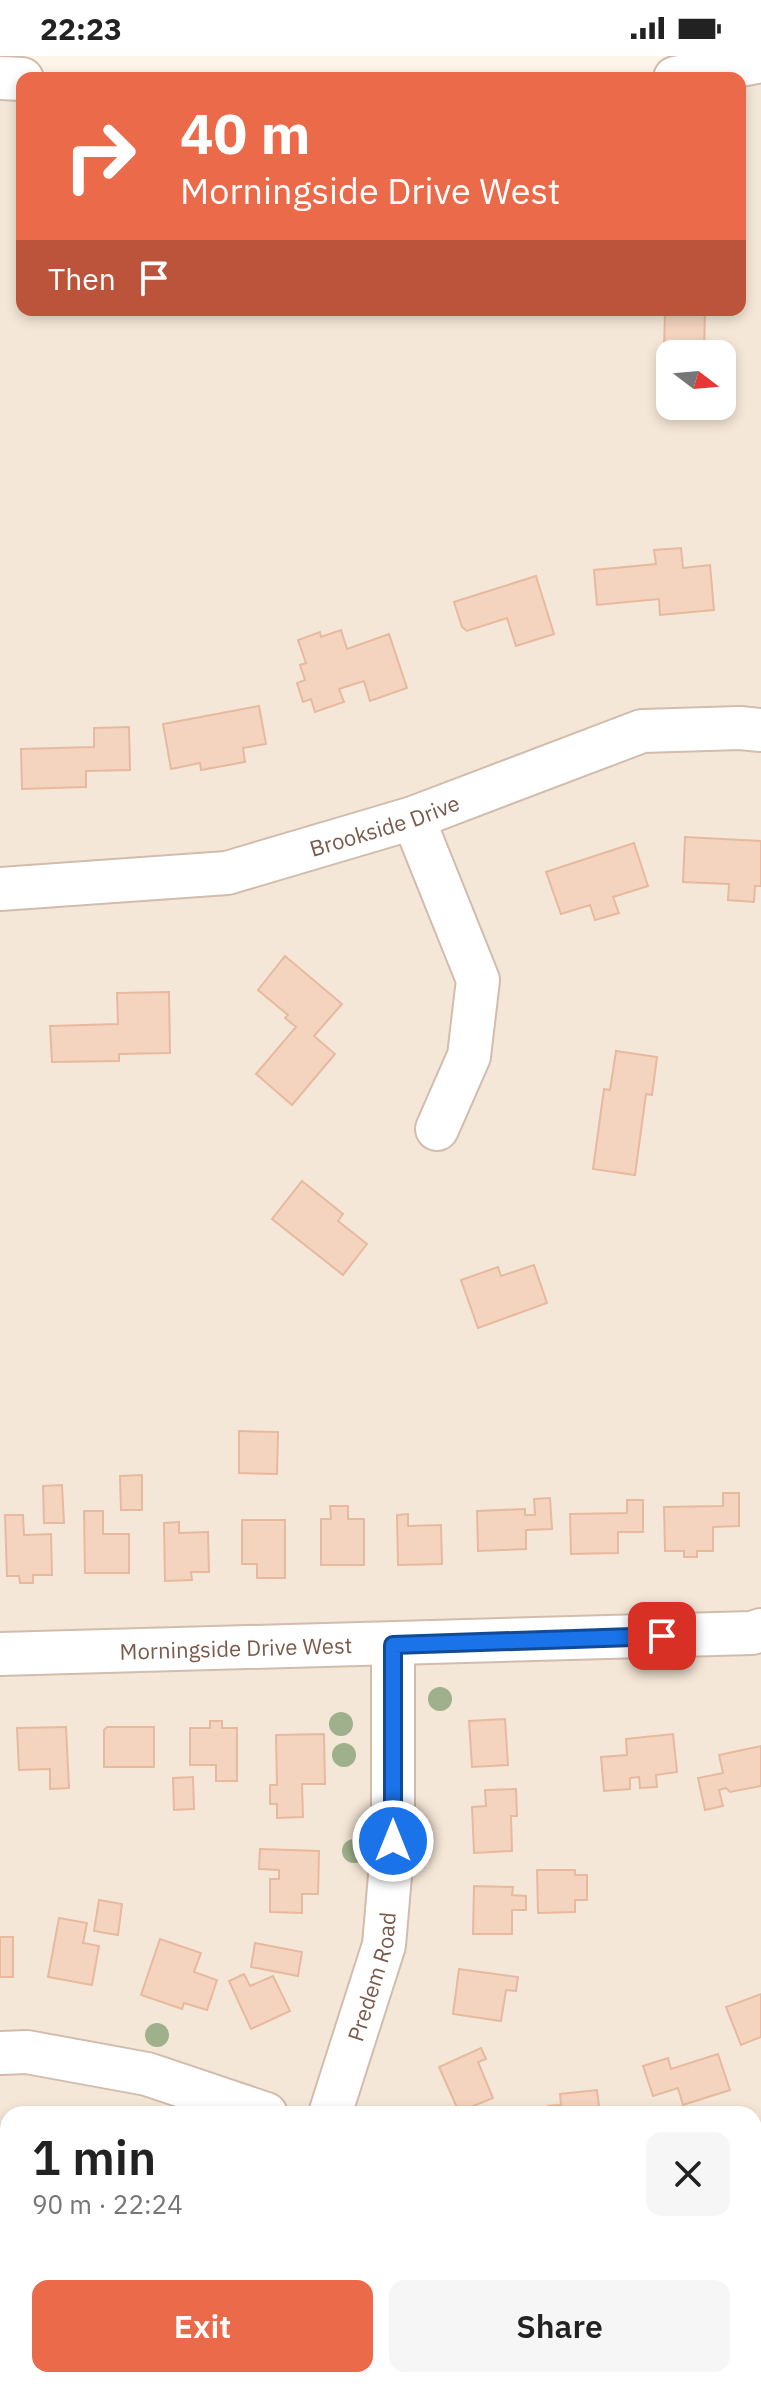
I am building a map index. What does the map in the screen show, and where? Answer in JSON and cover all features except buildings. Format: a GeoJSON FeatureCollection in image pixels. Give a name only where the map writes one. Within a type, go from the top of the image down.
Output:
{"type":"FeatureCollection","features":[{"type":"Feature","properties":{"kind":"street"},"geometry":{"type":"LineString","coordinates":[[705,72],[761,61]]}},
{"type":"Feature","properties":{"kind":"street","name":"Brookside Drive"},"geometry":{"type":"LineString","coordinates":[[0,889],[227,873],[413,818],[642,731],[761,730]]}},
{"type":"Feature","properties":{"kind":"street"},"geometry":{"type":"LineString","coordinates":[[413,818],[478,980],[469,1056],[437,1129]]}},
{"type":"Feature","properties":{"kind":"street","name":"Morningside Drive West"},"geometry":{"type":"LineString","coordinates":[[0,1654],[393,1645],[752,1633],[761,1630]]}},
{"type":"Feature","properties":{"kind":"street","name":"Predem Road"},"geometry":{"type":"LineString","coordinates":[[333,2106],[384,1945],[393,1841],[393,1645]]}},
{"type":"Feature","properties":{"kind":"street"},"geometry":{"type":"LineString","coordinates":[[0,2053],[27,2052],[147,2074],[242,2106]]}},
{"type":"Feature","properties":{"kind":"shaded area"},"geometry":{"type":"Polygon","coordinates":[[[761,77],[761,2106],[0,2106],[0,94],[16,95],[16,316],[746,316],[746,80],[761,77]]]}},
{"type":"Feature","properties":{"kind":"route"},"geometry":{"type":"LineString","coordinates":[[393,1841],[393,1645],[662,1636]]}}]}
